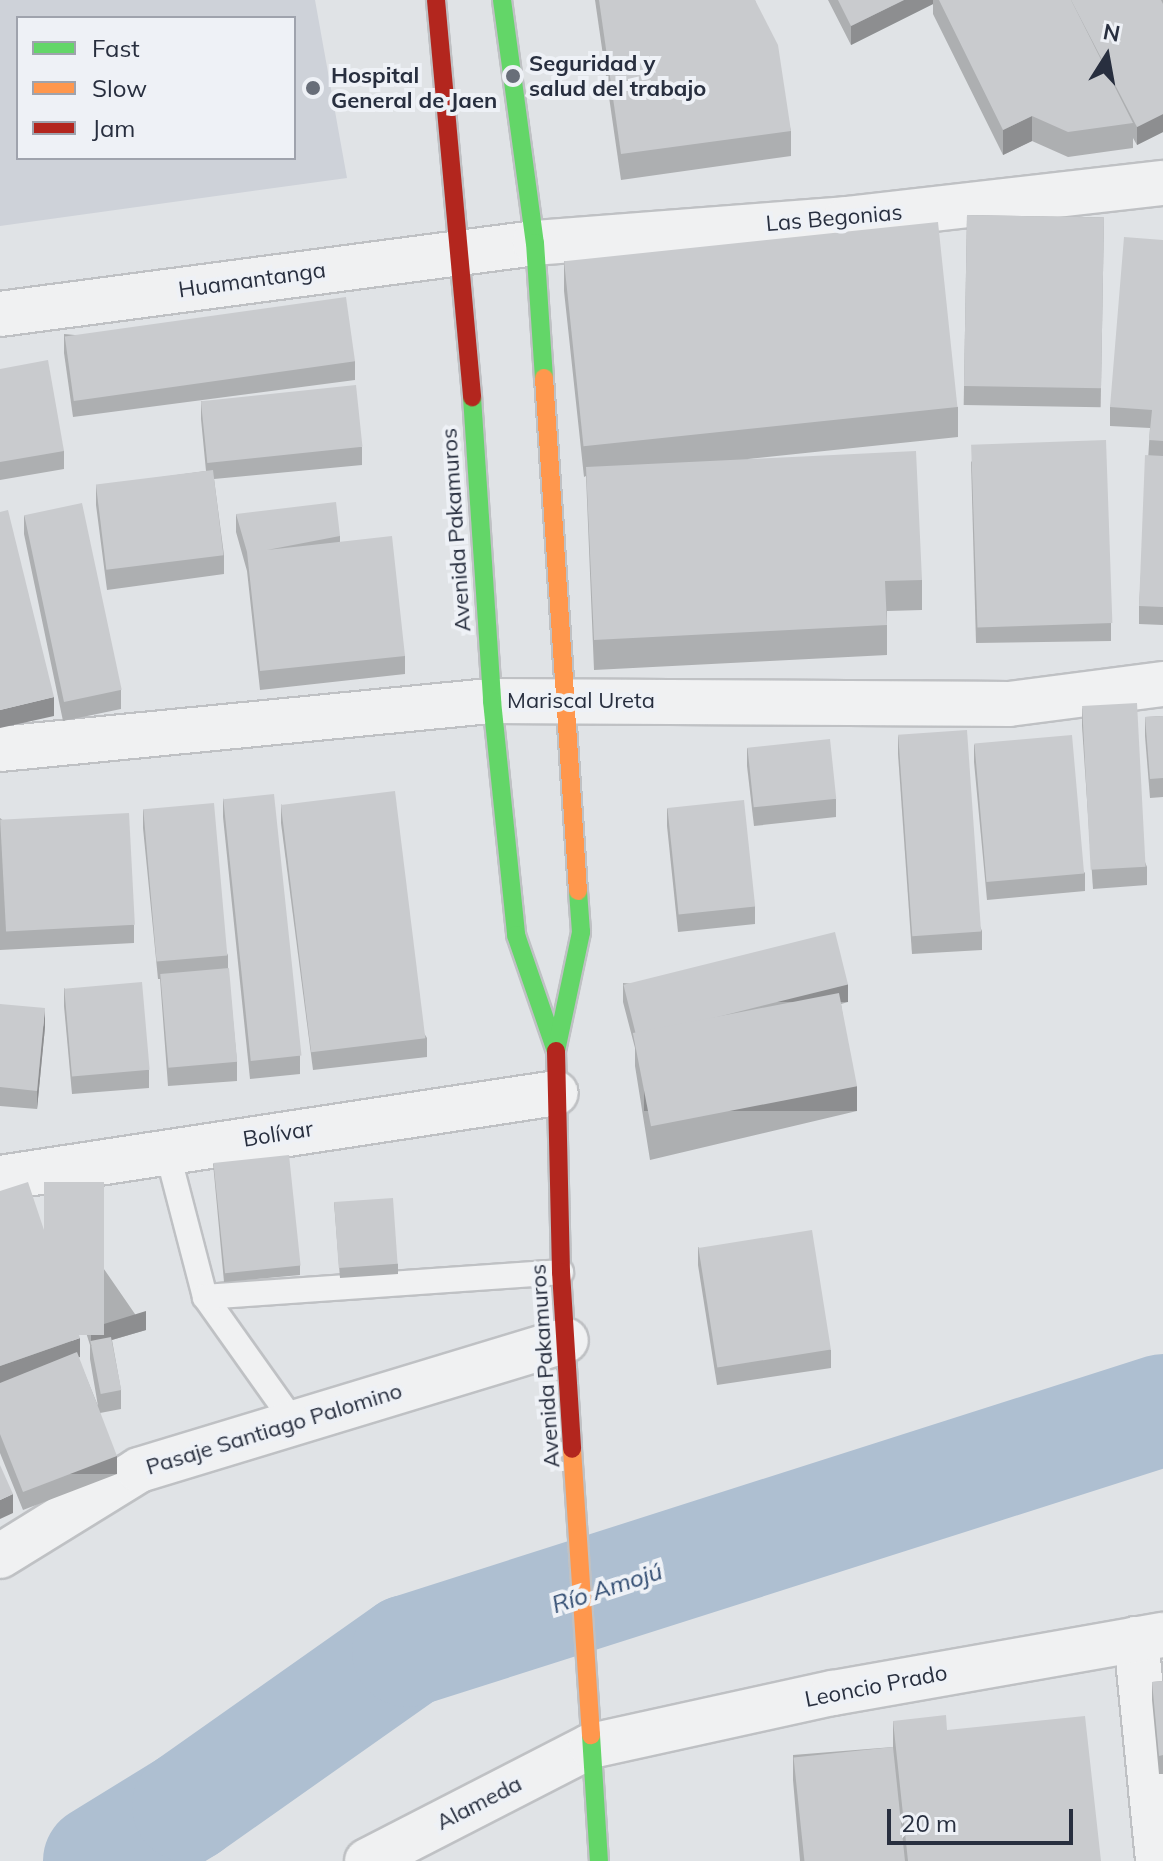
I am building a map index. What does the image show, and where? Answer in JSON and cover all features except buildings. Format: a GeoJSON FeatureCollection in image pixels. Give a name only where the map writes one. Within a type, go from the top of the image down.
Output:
{"type":"FeatureCollection","features":[{"type":"Feature","properties":{"kind":"highway","name":"Avenida Pakamuros"},"geometry":{"type":"LineString","coordinates":[[436,0],[501,247],[567,701],[581,932],[556,1072],[561,1272],[573,1407],[599,1861]]}},
{"type":"Feature","properties":{"kind":"highway","name":"Avenida Pakamuros"},"geometry":{"type":"LineString","coordinates":[[502,0],[501,247],[492,701],[516,935],[556,1072]]}},
{"type":"Feature","properties":{"kind":"street","name":"Las Begonias"},"geometry":{"type":"LineString","coordinates":[[501,247],[846,219],[1162,186]]}},
{"type":"Feature","properties":{"kind":"street","name":"Huamantanga"},"geometry":{"type":"LineString","coordinates":[[0,314],[501,247]]}},
{"type":"Feature","properties":{"kind":"street","name":"Mariscal Ureta"},"geometry":{"type":"LineString","coordinates":[[0,749],[492,701],[1009,704],[1163,684]]}},
{"type":"Feature","properties":{"kind":"street","name":"Bolívar"},"geometry":{"type":"LineString","coordinates":[[0,1178],[167,1151],[556,1072]]}},
{"type":"Feature","properties":{"kind":"street","name":"Pasaje Santiago Palomino"},"geometry":{"type":"LineString","coordinates":[[0,1556],[139,1470],[566,1340]]}},
{"type":"Feature","properties":{"kind":"street","name":"Leoncio Prado"},"geometry":{"type":"LineString","coordinates":[[591,1746],[833,1693],[1149,1637]]}},
{"type":"Feature","properties":{"kind":"street"},"geometry":{"type":"LineString","coordinates":[[1149,1637],[1158,1861]]}},
{"type":"Feature","properties":{"kind":"street","name":"Alameda"},"geometry":{"type":"LineString","coordinates":[[367,1861],[591,1746]]}},
{"type":"Feature","properties":{"kind":"lane"},"geometry":{"type":"LineString","coordinates":[[167,1151],[205,1297],[293,1421]]}},
{"type":"Feature","properties":{"kind":"lane"},"geometry":{"type":"LineString","coordinates":[[205,1297],[561,1272]]}},
{"type":"Feature","properties":{"kind":"shaded area","name":"Hospital General de Jaen"},"geometry":{"type":"Polygon","coordinates":[[[0,0],[315,0],[347,178],[0,226],[0,0]]]}},
{"type":"Feature","properties":{"kind":"waterway","name":"Río Amojú"},"geometry":{"type":"LineString","coordinates":[[99,1861],[188,1806],[408,1651],[1163,1410]]}},
{"type":"Feature","properties":{"kind":"traffic: fast"},"geometry":{"type":"LineString","coordinates":[[502,0],[535,243],[544,378]]}},
{"type":"Feature","properties":{"kind":"traffic: fast"},"geometry":{"type":"LineString","coordinates":[[472,397],[492,701],[516,935],[556,1051],[581,932],[578,891]]}},
{"type":"Feature","properties":{"kind":"traffic: fast"},"geometry":{"type":"LineString","coordinates":[[591,1735],[599,1861]]}},
{"type":"Feature","properties":{"kind":"traffic: slow"},"geometry":{"type":"LineString","coordinates":[[544,378],[578,891]]}},
{"type":"Feature","properties":{"kind":"traffic: slow"},"geometry":{"type":"LineString","coordinates":[[572,1449],[591,1735]]}},
{"type":"Feature","properties":{"kind":"traffic: jam"},"geometry":{"type":"LineString","coordinates":[[436,0],[472,397]]}},
{"type":"Feature","properties":{"kind":"traffic: jam"},"geometry":{"type":"LineString","coordinates":[[556,1051],[561,1272],[572,1449]]}},
{"type":"Feature","properties":{"kind":"place","name":"Seguridad y salud del trabajo"},"geometry":{"type":"Point","coordinates":[513,76]}},
{"type":"Feature","properties":{"kind":"place","name":"Hospital General de Jaen"},"geometry":{"type":"Point","coordinates":[313,88]}}]}
